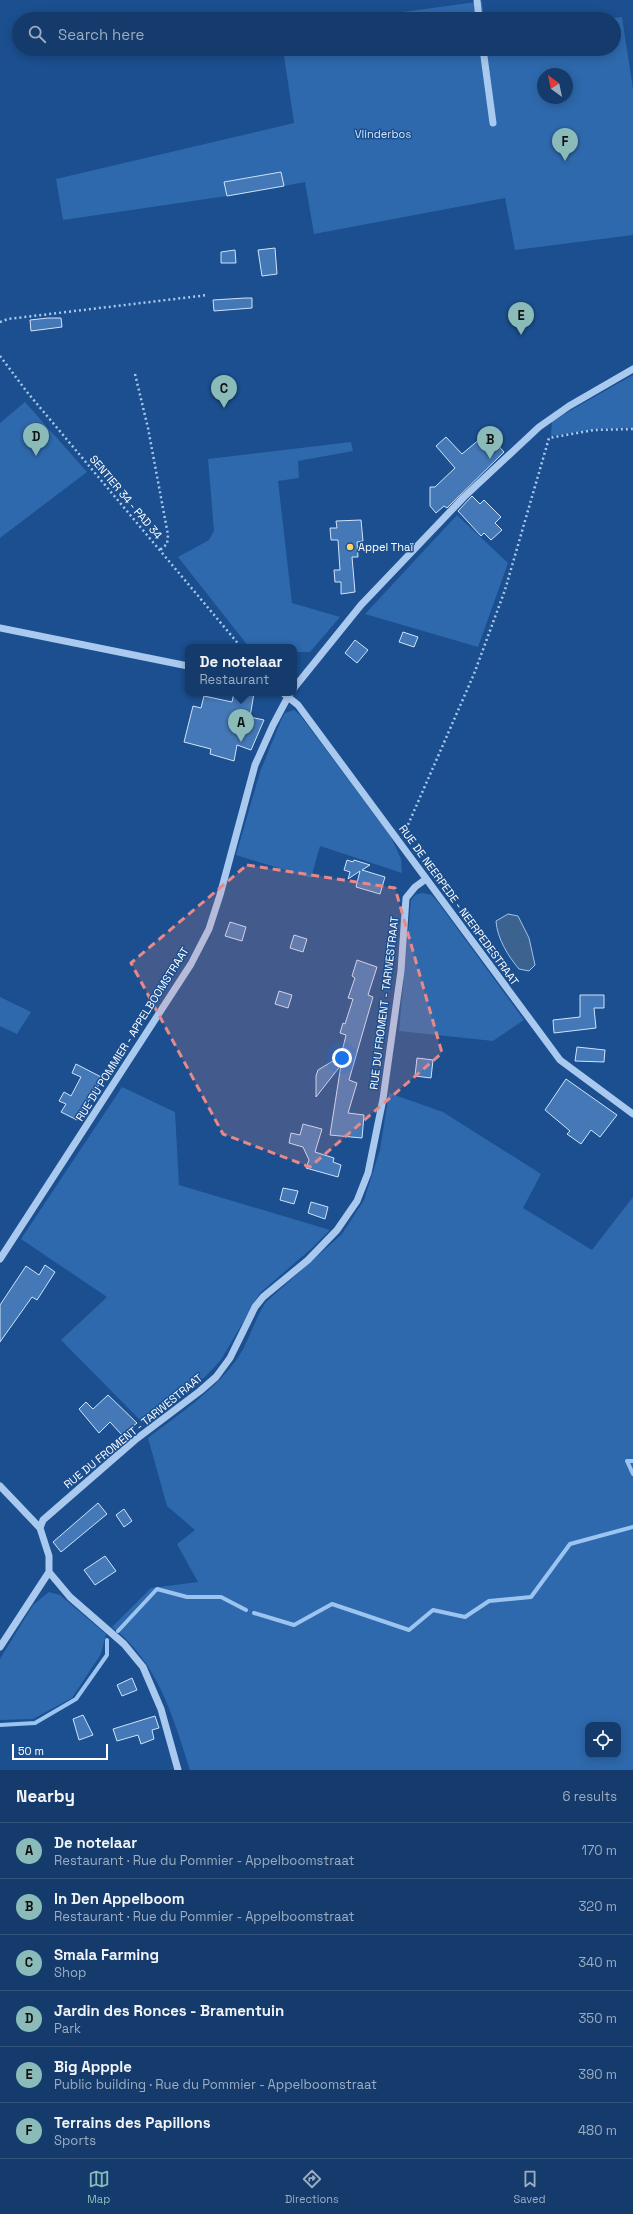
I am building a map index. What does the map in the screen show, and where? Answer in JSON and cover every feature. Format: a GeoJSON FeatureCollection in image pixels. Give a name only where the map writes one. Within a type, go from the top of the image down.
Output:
{"type":"FeatureCollection","features":[{"type":"Feature","properties":{"kind":"street"},"geometry":{"type":"LineString","coordinates":[[477,0],[478,12]]}},
{"type":"Feature","properties":{"kind":"street"},"geometry":{"type":"LineString","coordinates":[[484,56],[493,123]]}},
{"type":"Feature","properties":{"kind":"street"},"geometry":{"type":"LineString","coordinates":[[297,684],[361,606],[470,492],[539,427],[569,406],[633,369]]}},
{"type":"Feature","properties":{"kind":"street"},"geometry":{"type":"LineString","coordinates":[[0,628],[185,665]]}},
{"type":"Feature","properties":{"kind":"street","name":"RUE DU POMMIER - APPELBOOMSTRAAT"},"geometry":{"type":"LineString","coordinates":[[0,1259],[192,964],[208,929],[220,895],[255,766],[286,696]]}},
{"type":"Feature","properties":{"kind":"street","name":"RUE DE NEERPEDE - NEERPEDESTRAAT"},"geometry":{"type":"LineString","coordinates":[[289,696],[298,705],[560,1060],[633,1114]]}},
{"type":"Feature","properties":{"kind":"street","name":"RUE DU FROMENT - TARWESTRAAT"},"geometry":{"type":"LineString","coordinates":[[40,1528],[43,1520],[135,1440],[200,1392],[216,1377],[230,1358],[255,1308],[263,1297],[308,1260],[337,1230],[357,1201],[368,1173],[383,1099],[401,971],[406,898],[415,887],[426,879]]}},
{"type":"Feature","properties":{"kind":"street"},"geometry":{"type":"LineString","coordinates":[[0,1486],[40,1528],[48,1556],[49,1572],[70,1597],[124,1644],[143,1667],[161,1709],[178,1770]]}},
{"type":"Feature","properties":{"kind":"street"},"geometry":{"type":"LineString","coordinates":[[0,1647],[49,1572]]}},
{"type":"Feature","properties":{"kind":"path"},"geometry":{"type":"LineString","coordinates":[[0,322],[8,319],[208,295]]}},
{"type":"Feature","properties":{"kind":"path","name":"SENTIER 34 - PAD 34"},"geometry":{"type":"LineString","coordinates":[[0,356],[27,392],[238,644]]}},
{"type":"Feature","properties":{"kind":"path"},"geometry":{"type":"LineString","coordinates":[[135,374],[148,428],[168,535],[167,544],[160,550]]}},
{"type":"Feature","properties":{"kind":"path"},"geometry":{"type":"LineString","coordinates":[[400,843],[474,674],[505,590],[549,438],[594,430],[633,429]]}},
{"type":"Feature","properties":{"kind":"highlighted area"},"geometry":{"type":"Polygon","coordinates":[[[247,865],[395,888],[442,1053],[310,1167],[223,1134],[131,963],[247,865]]]}},
{"type":"Feature","properties":{"kind":"green space"},"geometry":{"type":"Polygon","coordinates":[[[482,1],[483,12],[402,12],[482,1]]]}},
{"type":"Feature","properties":{"kind":"green space","name":"Vlinderbos"},"geometry":{"type":"Polygon","coordinates":[[[622,17],[633,89],[633,235],[515,250],[505,198],[314,234],[305,182],[284,186],[281,172],[224,182],[227,196],[63,220],[56,179],[294,123],[284,56],[621,56],[622,17]]]}},
{"type":"Feature","properties":{"kind":"green space"},"geometry":{"type":"Polygon","coordinates":[[[633,375],[633,428],[598,429],[551,436],[552,421],[633,375]]]}},
{"type":"Feature","properties":{"kind":"green space"},"geometry":{"type":"Polygon","coordinates":[[[25,402],[87,472],[0,538],[0,423],[25,402]]]}},
{"type":"Feature","properties":{"kind":"green space"},"geometry":{"type":"Polygon","coordinates":[[[351,442],[353,451],[298,461],[299,478],[278,481],[292,603],[340,617],[310,652],[297,652],[297,644],[247,644],[178,557],[209,540],[214,531],[208,459],[351,442]]]}},
{"type":"Feature","properties":{"kind":"green space"},"geometry":{"type":"Polygon","coordinates":[[[457,515],[508,563],[478,647],[365,614],[457,515]]]}},
{"type":"Feature","properties":{"kind":"green space"},"geometry":{"type":"Polygon","coordinates":[[[294,710],[300,715],[391,837],[401,859],[402,873],[320,846],[311,878],[236,855],[260,772],[282,718],[285,713],[294,710]]]}},
{"type":"Feature","properties":{"kind":"green space"},"geometry":{"type":"Polygon","coordinates":[[[422,893],[432,895],[437,901],[524,1020],[493,1041],[399,1031],[411,900],[415,895],[422,893]]]}},
{"type":"Feature","properties":{"kind":"green space"},"geometry":{"type":"Polygon","coordinates":[[[0,997],[31,1012],[17,1034],[0,1026],[0,997]]]}},
{"type":"Feature","properties":{"kind":"green space"},"geometry":{"type":"Polygon","coordinates":[[[122,1087],[175,1112],[179,1185],[330,1230],[311,1249],[260,1293],[221,1360],[206,1376],[143,1423],[61,1340],[107,1297],[21,1239],[122,1087]]]}},
{"type":"Feature","properties":{"kind":"green space"},"geometry":{"type":"Polygon","coordinates":[[[389,1093],[443,1112],[541,1174],[523,1208],[592,1250],[633,1197],[633,1770],[190,1770],[177,1730],[162,1692],[141,1657],[128,1641],[112,1627],[151,1588],[198,1582],[177,1544],[195,1530],[167,1506],[148,1438],[195,1402],[228,1371],[241,1352],[266,1302],[342,1234],[364,1200],[380,1150],[389,1093]]]}},
{"type":"Feature","properties":{"kind":"green space"},"geometry":{"type":"Polygon","coordinates":[[[49,1592],[60,1595],[106,1634],[101,1654],[72,1698],[33,1719],[0,1720],[0,1659],[33,1605],[49,1592]]]}},
{"type":"Feature","properties":{"kind":"shaded area"},"geometry":{"type":"Polygon","coordinates":[[[508,914],[518,916],[529,938],[535,965],[529,971],[519,969],[507,953],[498,934],[496,921],[508,914]]]}},
{"type":"Feature","properties":{"kind":"building"},"geometry":{"type":"Polygon","coordinates":[[[281,172],[284,186],[227,196],[224,182],[281,172]]]}},
{"type":"Feature","properties":{"kind":"building"},"geometry":{"type":"Polygon","coordinates":[[[275,248],[277,274],[262,276],[258,250],[275,248]]]}},
{"type":"Feature","properties":{"kind":"building"},"geometry":{"type":"Polygon","coordinates":[[[235,250],[236,263],[221,263],[221,252],[235,250]]]}},
{"type":"Feature","properties":{"kind":"building"},"geometry":{"type":"Polygon","coordinates":[[[252,298],[252,308],[214,311],[213,300],[252,298]]]}},
{"type":"Feature","properties":{"kind":"building"},"geometry":{"type":"Polygon","coordinates":[[[61,318],[62,327],[31,331],[30,320],[61,318]]]}},
{"type":"Feature","properties":{"kind":"building"},"geometry":{"type":"Polygon","coordinates":[[[487,433],[504,452],[447,508],[444,506],[436,513],[430,506],[430,487],[435,487],[455,468],[436,446],[446,437],[462,454],[487,433]]]}},
{"type":"Feature","properties":{"kind":"building"},"geometry":{"type":"Polygon","coordinates":[[[472,496],[480,504],[484,500],[501,517],[495,523],[502,530],[491,540],[484,533],[481,536],[458,511],[472,496]]]}},
{"type":"Feature","properties":{"kind":"building"},"geometry":{"type":"Polygon","coordinates":[[[361,520],[363,541],[357,542],[358,557],[352,557],[355,592],[341,594],[341,582],[335,582],[334,570],[340,570],[338,540],[331,540],[330,528],[337,528],[336,521],[361,520]]]}},
{"type":"Feature","properties":{"kind":"building"},"geometry":{"type":"Polygon","coordinates":[[[403,632],[418,637],[414,647],[399,642],[403,632]]]}},
{"type":"Feature","properties":{"kind":"building"},"geometry":{"type":"Polygon","coordinates":[[[355,640],[368,650],[357,663],[345,653],[355,640]]]}},
{"type":"Feature","properties":{"kind":"building"},"geometry":{"type":"Polygon","coordinates":[[[204,696],[232,702],[233,696],[254,696],[250,717],[264,720],[251,750],[237,745],[234,761],[210,754],[211,749],[184,742],[193,706],[201,708],[204,696]]]}},
{"type":"Feature","properties":{"kind":"building"},"geometry":{"type":"Polygon","coordinates":[[[347,860],[353,862],[354,860],[370,865],[362,870],[385,877],[380,894],[356,887],[360,871],[348,879],[350,872],[344,870],[347,860]]]}},
{"type":"Feature","properties":{"kind":"building"},"geometry":{"type":"Polygon","coordinates":[[[230,922],[246,927],[242,941],[225,936],[230,922]]]}},
{"type":"Feature","properties":{"kind":"building"},"geometry":{"type":"Polygon","coordinates":[[[294,935],[307,939],[303,952],[290,948],[294,935]]]}},
{"type":"Feature","properties":{"kind":"building"},"geometry":{"type":"Polygon","coordinates":[[[357,960],[377,967],[368,995],[373,997],[349,1080],[357,1083],[348,1113],[364,1115],[362,1138],[330,1135],[341,1065],[316,1097],[316,1076],[318,1070],[341,1056],[346,1035],[340,1033],[343,1023],[345,1024],[353,999],[348,998],[355,978],[352,976],[357,960]]]}},
{"type":"Feature","properties":{"kind":"building"},"geometry":{"type":"Polygon","coordinates":[[[279,991],[292,995],[288,1008],[275,1004],[279,991]]]}},
{"type":"Feature","properties":{"kind":"building"},"geometry":{"type":"Polygon","coordinates":[[[580,995],[604,995],[604,1008],[594,1008],[596,1028],[554,1033],[553,1020],[580,1017],[580,995]]]}},
{"type":"Feature","properties":{"kind":"building"},"geometry":{"type":"Polygon","coordinates":[[[577,1047],[605,1050],[604,1062],[575,1061],[577,1047]]]}},
{"type":"Feature","properties":{"kind":"building"},"geometry":{"type":"Polygon","coordinates":[[[417,1058],[433,1060],[431,1078],[415,1076],[417,1058]]]}},
{"type":"Feature","properties":{"kind":"building"},"geometry":{"type":"Polygon","coordinates":[[[76,1064],[103,1078],[77,1120],[61,1112],[66,1104],[59,1101],[64,1092],[71,1096],[81,1077],[72,1073],[76,1064]]]}},
{"type":"Feature","properties":{"kind":"building"},"geometry":{"type":"Polygon","coordinates":[[[566,1079],[617,1115],[600,1137],[591,1130],[581,1144],[567,1134],[570,1131],[545,1110],[566,1079]]]}},
{"type":"Feature","properties":{"kind":"building"},"geometry":{"type":"Polygon","coordinates":[[[303,1124],[322,1129],[315,1152],[334,1158],[333,1162],[341,1165],[338,1177],[306,1168],[309,1160],[303,1147],[289,1143],[291,1133],[300,1135],[303,1124]]]}},
{"type":"Feature","properties":{"kind":"building"},"geometry":{"type":"Polygon","coordinates":[[[283,1188],[298,1191],[294,1204],[280,1200],[283,1188]]]}},
{"type":"Feature","properties":{"kind":"building"},"geometry":{"type":"Polygon","coordinates":[[[311,1202],[328,1207],[325,1219],[308,1213],[311,1202]]]}},
{"type":"Feature","properties":{"kind":"building"},"geometry":{"type":"Polygon","coordinates":[[[45,1265],[55,1272],[37,1300],[32,1297],[0,1342],[0,1305],[26,1266],[39,1275],[45,1265]]]}},
{"type":"Feature","properties":{"kind":"building"},"geometry":{"type":"Polygon","coordinates":[[[108,1395],[137,1423],[122,1435],[110,1422],[99,1433],[79,1409],[86,1402],[93,1409],[108,1395]]]}},
{"type":"Feature","properties":{"kind":"building"},"geometry":{"type":"Polygon","coordinates":[[[98,1503],[107,1514],[61,1552],[53,1542],[98,1503]]]}},
{"type":"Feature","properties":{"kind":"building"},"geometry":{"type":"Polygon","coordinates":[[[124,1509],[132,1521],[124,1527],[116,1515],[124,1509]]]}},
{"type":"Feature","properties":{"kind":"building"},"geometry":{"type":"Polygon","coordinates":[[[105,1556],[116,1571],[95,1585],[84,1570],[105,1556]]]}},
{"type":"Feature","properties":{"kind":"building"},"geometry":{"type":"Polygon","coordinates":[[[132,1678],[137,1690],[122,1696],[117,1685],[132,1678]]]}},
{"type":"Feature","properties":{"kind":"building"},"geometry":{"type":"Polygon","coordinates":[[[83,1715],[93,1735],[79,1740],[73,1719],[83,1715]]]}},
{"type":"Feature","properties":{"kind":"building"},"geometry":{"type":"Polygon","coordinates":[[[155,1716],[159,1728],[152,1730],[154,1739],[141,1744],[138,1735],[117,1741],[113,1729],[155,1716]]]}},
{"type":"Feature","properties":{"kind":"waterway"},"geometry":{"type":"LineString","coordinates":[[633,1461],[627,1461],[633,1474]]}},
{"type":"Feature","properties":{"kind":"waterway"},"geometry":{"type":"LineString","coordinates":[[254,1613],[294,1625],[332,1604],[409,1630],[433,1610],[465,1617],[489,1601],[531,1597],[570,1544],[633,1527]]}},
{"type":"Feature","properties":{"kind":"waterway"},"geometry":{"type":"LineString","coordinates":[[118,1631],[157,1589],[187,1597],[221,1597],[246,1610]]}},
{"type":"Feature","properties":{"kind":"waterway"},"geometry":{"type":"LineString","coordinates":[[0,1725],[35,1723],[76,1699],[107,1655],[107,1640]]}},
{"type":"Feature","properties":{"kind":"place","name":"Terrains des Papillons"},"geometry":{"type":"Point","coordinates":[565,161]}},
{"type":"Feature","properties":{"kind":"place","name":"Big Appple"},"geometry":{"type":"Point","coordinates":[521,335]}},
{"type":"Feature","properties":{"kind":"place","name":"Smala Farming"},"geometry":{"type":"Point","coordinates":[224,408]}},
{"type":"Feature","properties":{"kind":"place","name":"Jardin des Ronces - Bramentuin"},"geometry":{"type":"Point","coordinates":[36,456]}},
{"type":"Feature","properties":{"kind":"place","name":"In Den Appelboom"},"geometry":{"type":"Point","coordinates":[490,459]}},
{"type":"Feature","properties":{"kind":"place","name":"Appel Thaï"},"geometry":{"type":"Point","coordinates":[350,547]}},
{"type":"Feature","properties":{"kind":"place","name":"De notelaar"},"geometry":{"type":"Point","coordinates":[241,742]}}]}
